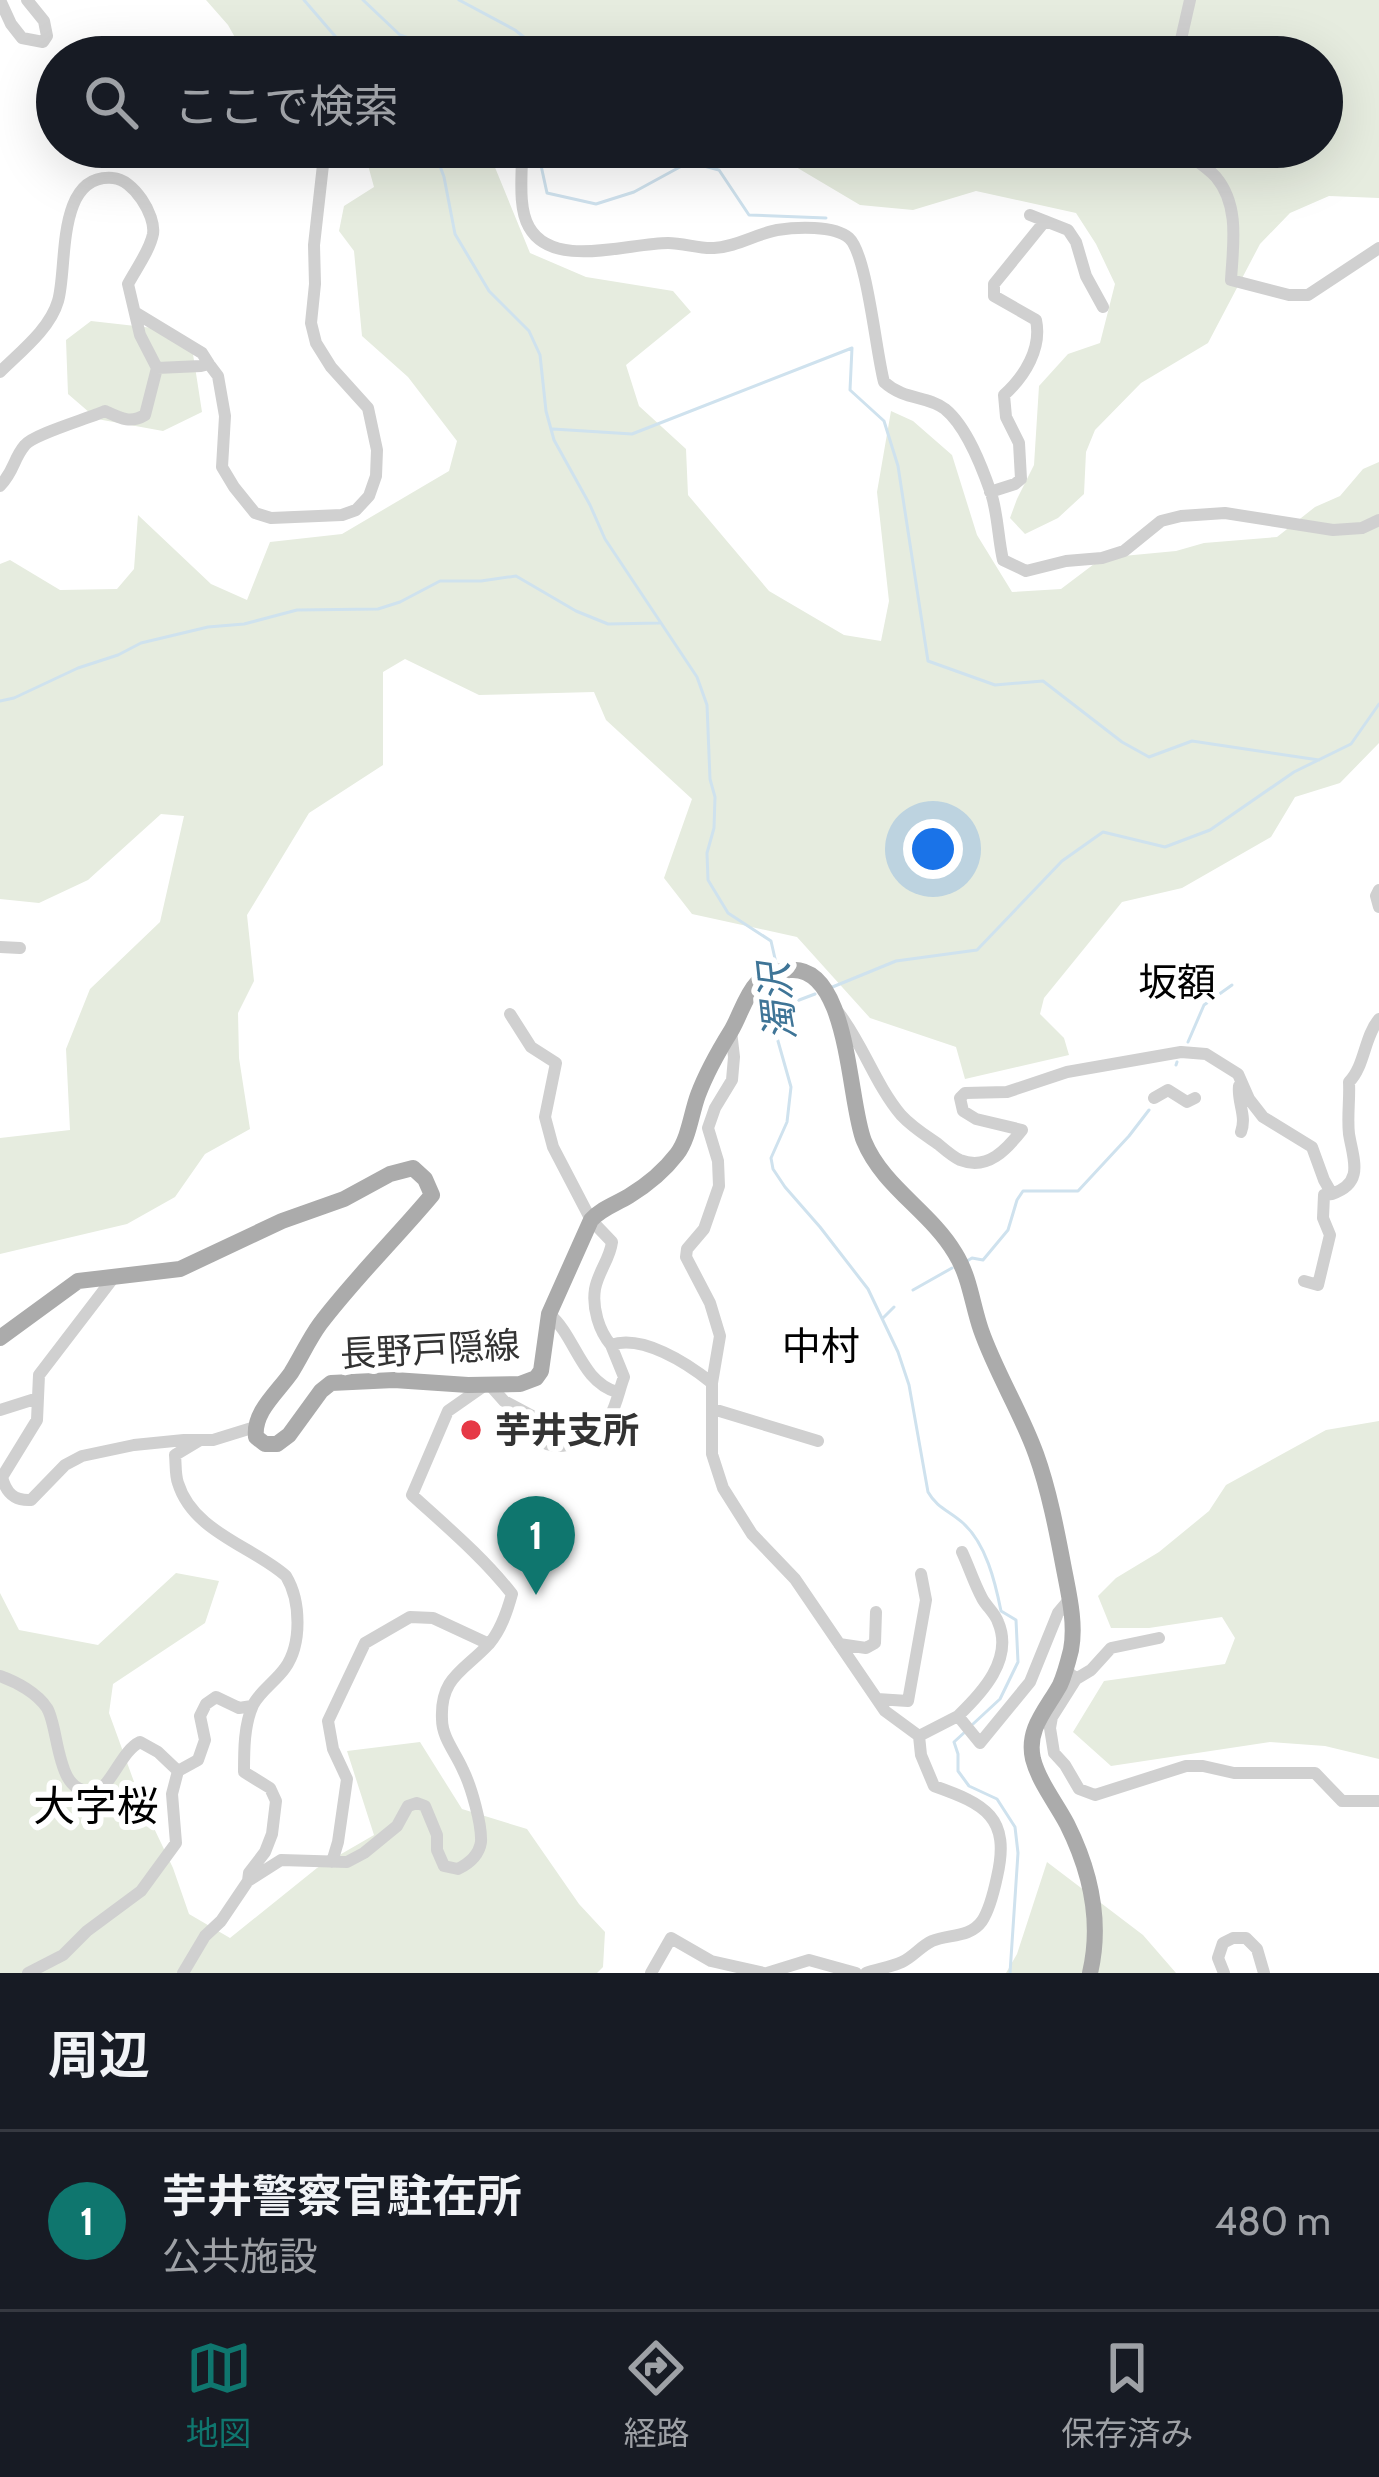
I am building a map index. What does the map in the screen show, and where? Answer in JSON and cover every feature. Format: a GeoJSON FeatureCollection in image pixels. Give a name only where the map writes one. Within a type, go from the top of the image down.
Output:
{"type":"FeatureCollection","features":[{"type":"Feature","properties":{"kind":"main road"},"geometry":{"type":"LineString","coordinates":[[591,1220],[651,1181],[685,1144],[717,1049],[758,981],[771,973],[795,970],[808,972],[820,982],[847,1049],[863,1139],[884,1175],[954,1250],[980,1328],[1037,1455],[1070,1600],[1072,1645],[1071,1674],[1037,1723],[1033,1759],[1068,1826],[1090,1888],[1095,1945],[1090,1973]]}},
{"type":"Feature","properties":{"kind":"main road","name":"長野戸隠線"},"geometry":{"type":"LineString","coordinates":[[0,1338],[78,1281],[181,1269],[282,1221],[413,1168],[425,1178],[432,1195],[318,1327],[263,1408],[256,1437],[265,1444],[277,1444],[332,1383],[520,1384],[536,1378],[549,1314],[591,1220]]}},
{"type":"Feature","properties":{"kind":"street"},"geometry":{"type":"LineString","coordinates":[[0,0],[22,38],[36,40]]}},
{"type":"Feature","properties":{"kind":"street"},"geometry":{"type":"LineString","coordinates":[[27,0],[44,21],[47,36]]}},
{"type":"Feature","properties":{"kind":"street"},"geometry":{"type":"LineString","coordinates":[[1182,36],[1190,0]]}},
{"type":"Feature","properties":{"kind":"street"},"geometry":{"type":"LineString","coordinates":[[136,314],[202,352],[218,376],[225,416],[222,466],[255,513],[271,518],[356,510],[369,496],[376,476],[377,450],[368,408],[331,367],[310,323],[323,168]]}},
{"type":"Feature","properties":{"kind":"street"},"geometry":{"type":"LineString","coordinates":[[523,168],[526,223],[544,245],[555,249],[609,250],[668,243],[716,249],[775,230],[827,230],[847,236],[862,268],[884,382],[902,395],[943,407],[954,418],[990,492],[1003,560],[1016,568],[1026,571],[1102,558],[1124,551],[1161,521],[1181,516],[1225,513],[1333,530],[1362,528],[1379,520]]}},
{"type":"Feature","properties":{"kind":"street"},"geometry":{"type":"LineString","coordinates":[[1206,168],[1228,196],[1234,230],[1231,280],[1289,295],[1308,295],[1378,246]]}},
{"type":"Feature","properties":{"kind":"street"},"geometry":{"type":"LineString","coordinates":[[0,372],[40,332],[58,303],[71,210],[88,185],[116,177],[128,183],[140,195],[153,225],[153,236],[128,284],[140,335],[157,368],[145,415],[135,421],[105,411],[29,439],[0,486]]}},
{"type":"Feature","properties":{"kind":"street"},"geometry":{"type":"LineString","coordinates":[[1030,215],[1068,230],[1103,308]]}},
{"type":"Feature","properties":{"kind":"street"},"geometry":{"type":"LineString","coordinates":[[990,492],[1021,478],[1018,443],[1003,406],[1004,395],[1025,373],[1040,336],[1036,320],[994,296],[994,284],[1045,221]]}},
{"type":"Feature","properties":{"kind":"street"},"geometry":{"type":"LineString","coordinates":[[157,368],[208,364]]}},
{"type":"Feature","properties":{"kind":"street"},"geometry":{"type":"LineString","coordinates":[[1379,890],[1379,907]]}},
{"type":"Feature","properties":{"kind":"street"},"geometry":{"type":"LineString","coordinates":[[0,947],[20,948]]}},
{"type":"Feature","properties":{"kind":"street"},"geometry":{"type":"LineString","coordinates":[[829,1000],[866,1052],[899,1113],[962,1161],[992,1160],[1022,1130],[962,1111],[960,1098],[965,1093],[1007,1092],[1067,1072],[1181,1052],[1206,1054],[1238,1074],[1263,1117],[1312,1147],[1332,1194]]}},
{"type":"Feature","properties":{"kind":"street"},"geometry":{"type":"LineString","coordinates":[[183,1973],[248,1881],[281,1859],[347,1862],[397,1826],[408,1806],[425,1806],[444,1866],[458,1869],[476,1856],[481,1840],[475,1809],[465,1772],[442,1730],[441,1714],[448,1682],[489,1644],[506,1617],[512,1594],[412,1496],[448,1411],[488,1383],[504,1401],[538,1419],[539,1440],[562,1446],[598,1431],[613,1413],[624,1377],[598,1328],[595,1289],[612,1242],[591,1220],[553,1147],[544,1117],[556,1063],[531,1047],[510,1014]]}},
{"type":"Feature","properties":{"kind":"street"},"geometry":{"type":"LineString","coordinates":[[1304,1281],[1318,1286],[1330,1235],[1323,1218],[1324,1195],[1342,1191],[1351,1182],[1355,1163],[1348,1131],[1349,1082],[1357,1074],[1365,1043],[1379,1019]]}},
{"type":"Feature","properties":{"kind":"street"},"geometry":{"type":"LineString","coordinates":[[731,1030],[732,1081],[709,1128],[719,1186],[704,1229],[686,1257],[710,1303],[720,1336],[712,1383],[712,1454],[723,1488],[752,1534],[795,1579],[885,1711],[919,1736],[934,1786],[969,1798],[998,1824],[1002,1857],[981,1923],[960,1936],[932,1941],[904,1961],[866,1973]]}},
{"type":"Feature","properties":{"kind":"street"},"geometry":{"type":"LineString","coordinates":[[1240,1079],[1241,1132]]}},
{"type":"Feature","properties":{"kind":"street"},"geometry":{"type":"LineString","coordinates":[[1154,1098],[1168,1090],[1186,1102],[1195,1098]]}},
{"type":"Feature","properties":{"kind":"street"},"geometry":{"type":"LineString","coordinates":[[114,1277],[39,1375],[37,1420],[2,1477],[9,1494],[20,1501],[31,1500],[65,1465],[82,1456],[134,1445],[212,1440],[255,1427]]}},
{"type":"Feature","properties":{"kind":"street"},"geometry":{"type":"LineString","coordinates":[[549,1314],[559,1322],[592,1376],[604,1388],[617,1391]]}},
{"type":"Feature","properties":{"kind":"street"},"geometry":{"type":"LineString","coordinates":[[611,1345],[633,1341],[712,1383]]}},
{"type":"Feature","properties":{"kind":"street"},"geometry":{"type":"LineString","coordinates":[[0,1410],[38,1398]]}},
{"type":"Feature","properties":{"kind":"street"},"geometry":{"type":"LineString","coordinates":[[713,1409],[818,1441]]}},
{"type":"Feature","properties":{"kind":"street"},"geometry":{"type":"LineString","coordinates":[[200,1440],[175,1455],[178,1484],[190,1505],[212,1528],[277,1568],[293,1588],[295,1649],[252,1706],[244,1745],[244,1772],[270,1788],[276,1801],[272,1834],[248,1881]]}},
{"type":"Feature","properties":{"kind":"street"},"geometry":{"type":"LineString","coordinates":[[919,1736],[961,1719],[1000,1664],[999,1623],[982,1599],[962,1552]]}},
{"type":"Feature","properties":{"kind":"street"},"geometry":{"type":"LineString","coordinates":[[877,1699],[908,1701],[926,1600],[921,1574]]}},
{"type":"Feature","properties":{"kind":"street"},"geometry":{"type":"LineString","coordinates":[[961,1719],[980,1743],[1022,1693],[1058,1613],[1070,1600]]}},
{"type":"Feature","properties":{"kind":"street"},"geometry":{"type":"LineString","coordinates":[[839,1644],[866,1648],[875,1643],[876,1612]]}},
{"type":"Feature","properties":{"kind":"street"},"geometry":{"type":"LineString","coordinates":[[332,1862],[347,1779],[333,1749],[328,1721],[364,1643],[410,1616],[433,1618],[489,1644]]}},
{"type":"Feature","properties":{"kind":"street"},"geometry":{"type":"LineString","coordinates":[[1159,1638],[1111,1648],[1091,1670],[1071,1674],[1050,1728],[1054,1753],[1079,1789],[1095,1795],[1168,1770],[1202,1766],[1234,1773],[1315,1773],[1342,1801],[1379,1801]]}},
{"type":"Feature","properties":{"kind":"street"},"geometry":{"type":"LineString","coordinates":[[0,1676],[44,1703],[66,1776],[78,1788],[103,1788],[131,1745],[140,1742],[178,1771]]}},
{"type":"Feature","properties":{"kind":"street"},"geometry":{"type":"LineString","coordinates":[[28,1973],[63,1955],[141,1891],[176,1843],[172,1794],[178,1771],[198,1760],[205,1740],[200,1716],[206,1704],[216,1697],[239,1708],[252,1706]]}},
{"type":"Feature","properties":{"kind":"street"},"geometry":{"type":"LineString","coordinates":[[651,1973],[671,1938],[711,1961],[765,1973],[809,1960],[856,1973]]}},
{"type":"Feature","properties":{"kind":"street"},"geometry":{"type":"LineString","coordinates":[[1224,1973],[1218,1958],[1223,1943],[1246,1938],[1257,1949],[1264,1973]]}},
{"type":"Feature","properties":{"kind":"shaded area"},"geometry":{"type":"Polygon","coordinates":[[[206,0],[1379,0],[1379,198],[1329,196],[1290,213],[1260,244],[1208,343],[1141,383],[1095,430],[1086,452],[1084,494],[1058,518],[1025,534],[1010,518],[1034,465],[1039,386],[1068,354],[1100,343],[1115,284],[1096,244],[1076,213],[976,191],[913,210],[860,205],[798,168],[1343,168],[1343,36],[234,36],[206,0]]]}},
{"type":"Feature","properties":{"kind":"shaded area"},"geometry":{"type":"Polygon","coordinates":[[[369,168],[495,168],[530,253],[586,277],[673,291],[691,312],[626,365],[639,406],[686,449],[688,495],[769,591],[844,635],[881,641],[889,601],[877,492],[891,411],[913,421],[952,455],[977,535],[1012,592],[1061,589],[1102,558],[1277,537],[1315,507],[1340,496],[1363,469],[1379,462],[1379,743],[1340,783],[1295,797],[1271,837],[1182,888],[1122,902],[1044,998],[1040,1014],[1064,1038],[1069,1055],[965,1079],[956,1047],[870,1018],[797,937],[692,914],[664,878],[692,799],[606,720],[594,692],[479,695],[405,659],[383,672],[383,765],[309,813],[247,915],[254,981],[238,1013],[239,1058],[250,1129],[205,1154],[175,1197],[127,1224],[0,1254],[0,1138],[70,1130],[66,1049],[90,989],[160,922],[184,816],[161,814],[88,880],[39,903],[0,899],[0,564],[10,560],[60,590],[117,589],[134,569],[138,515],[211,584],[247,600],[270,542],[342,534],[449,471],[457,441],[408,377],[362,336],[354,251],[339,231],[344,206],[374,187],[369,168]]]}},
{"type":"Feature","properties":{"kind":"shaded area"},"geometry":{"type":"Polygon","coordinates":[[[91,321],[171,330],[193,354],[202,412],[163,431],[97,419],[68,394],[66,340],[91,321]]]}},
{"type":"Feature","properties":{"kind":"shaded area"},"geometry":{"type":"Polygon","coordinates":[[[1379,1421],[1379,1759],[1325,1746],[1270,1742],[1111,1766],[1073,1732],[1104,1681],[1225,1664],[1235,1638],[1222,1617],[1149,1628],[1111,1628],[1098,1596],[1209,1511],[1226,1485],[1326,1430],[1379,1421]]]}},
{"type":"Feature","properties":{"kind":"shaded area"},"geometry":{"type":"Polygon","coordinates":[[[176,1573],[219,1581],[205,1623],[113,1684],[109,1713],[189,1914],[230,1938],[317,1868],[374,1835],[347,1751],[420,1742],[462,1809],[527,1829],[579,1904],[605,1932],[603,1967],[597,1973],[0,1973],[0,1593],[19,1630],[98,1645],[176,1573]]]}},
{"type":"Feature","properties":{"kind":"shaded area"},"geometry":{"type":"Polygon","coordinates":[[[1047,1862],[1143,1935],[1176,1973],[1006,1973],[1017,1954],[1047,1862]]]}},
{"type":"Feature","properties":{"kind":"waterway","name":"濁沢"},"geometry":{"type":"LineString","coordinates":[[304,0],[335,36]]}},
{"type":"Feature","properties":{"kind":"waterway"},"geometry":{"type":"LineString","coordinates":[[363,0],[403,36]]}},
{"type":"Feature","properties":{"kind":"waterway"},"geometry":{"type":"LineString","coordinates":[[459,0],[523,36]]}},
{"type":"Feature","properties":{"kind":"waterway","name":"濁沢"},"geometry":{"type":"LineString","coordinates":[[441,168],[455,234],[489,291],[529,331],[540,355],[554,440],[605,539],[697,677],[707,705],[715,797],[708,880],[728,913],[771,941],[776,963]]}},
{"type":"Feature","properties":{"kind":"waterway"},"geometry":{"type":"LineString","coordinates":[[542,168],[547,193],[596,204],[634,192],[678,168]]}},
{"type":"Feature","properties":{"kind":"waterway"},"geometry":{"type":"LineString","coordinates":[[712,168],[719,170],[749,215],[826,218]]}},
{"type":"Feature","properties":{"kind":"waterway"},"geometry":{"type":"LineString","coordinates":[[553,429],[632,434],[852,348],[850,390],[884,421],[898,466],[928,661],[995,685],[1043,681],[1149,757],[1192,741],[1319,760]]}},
{"type":"Feature","properties":{"kind":"waterway"},"geometry":{"type":"LineString","coordinates":[[0,701],[141,643],[297,610],[378,609],[440,581],[516,576],[608,624],[659,623]]}},
{"type":"Feature","properties":{"kind":"waterway"},"geometry":{"type":"LineString","coordinates":[[830,988],[896,961],[977,950],[1062,861],[1103,832],[1165,847],[1210,830],[1294,772],[1351,744],[1379,704]]}},
{"type":"Feature","properties":{"kind":"waterway","name":"濁沢"},"geometry":{"type":"LineString","coordinates":[[780,978],[786,1005],[776,1034],[791,1087],[787,1122],[771,1158],[773,1169],[868,1289],[909,1385],[928,1492],[978,1541],[1001,1611],[1016,1620],[1018,1662],[1000,1699],[973,1724]]}},
{"type":"Feature","properties":{"kind":"waterway"},"geometry":{"type":"LineString","coordinates":[[1188,1042],[1204,1005],[1232,985]]}},
{"type":"Feature","properties":{"kind":"waterway"},"geometry":{"type":"LineString","coordinates":[[786,1005],[815,994]]}},
{"type":"Feature","properties":{"kind":"waterway"},"geometry":{"type":"LineString","coordinates":[[967,1261],[983,1260],[1008,1230],[1023,1191],[1078,1191],[1149,1110]]}},
{"type":"Feature","properties":{"kind":"waterway"},"geometry":{"type":"LineString","coordinates":[[913,1290],[952,1268]]}},
{"type":"Feature","properties":{"kind":"waterway"},"geometry":{"type":"LineString","coordinates":[[883,1318],[894,1307]]}},
{"type":"Feature","properties":{"kind":"waterway","name":"濁沢"},"geometry":{"type":"LineString","coordinates":[[966,1731],[954,1742],[958,1771],[969,1786],[997,1799],[1015,1827],[1018,1853],[1010,1973]]}},
{"type":"Feature","properties":{"kind":"place","name":"芋井支所"},"geometry":{"type":"Point","coordinates":[471,1430]}},
{"type":"Feature","properties":{"kind":"place","name":"芋井警察官駐在所"},"geometry":{"type":"Point","coordinates":[536,1595]}},
{"type":"Feature","properties":{"kind":"district","name":"坂額"},"geometry":{"type":"Point","coordinates":[1177,982]}},
{"type":"Feature","properties":{"kind":"district","name":"中村"},"geometry":{"type":"Point","coordinates":[821,1346]}},
{"type":"Feature","properties":{"kind":"district","name":"大字桜"},"geometry":{"type":"Point","coordinates":[96,1806]}}]}
